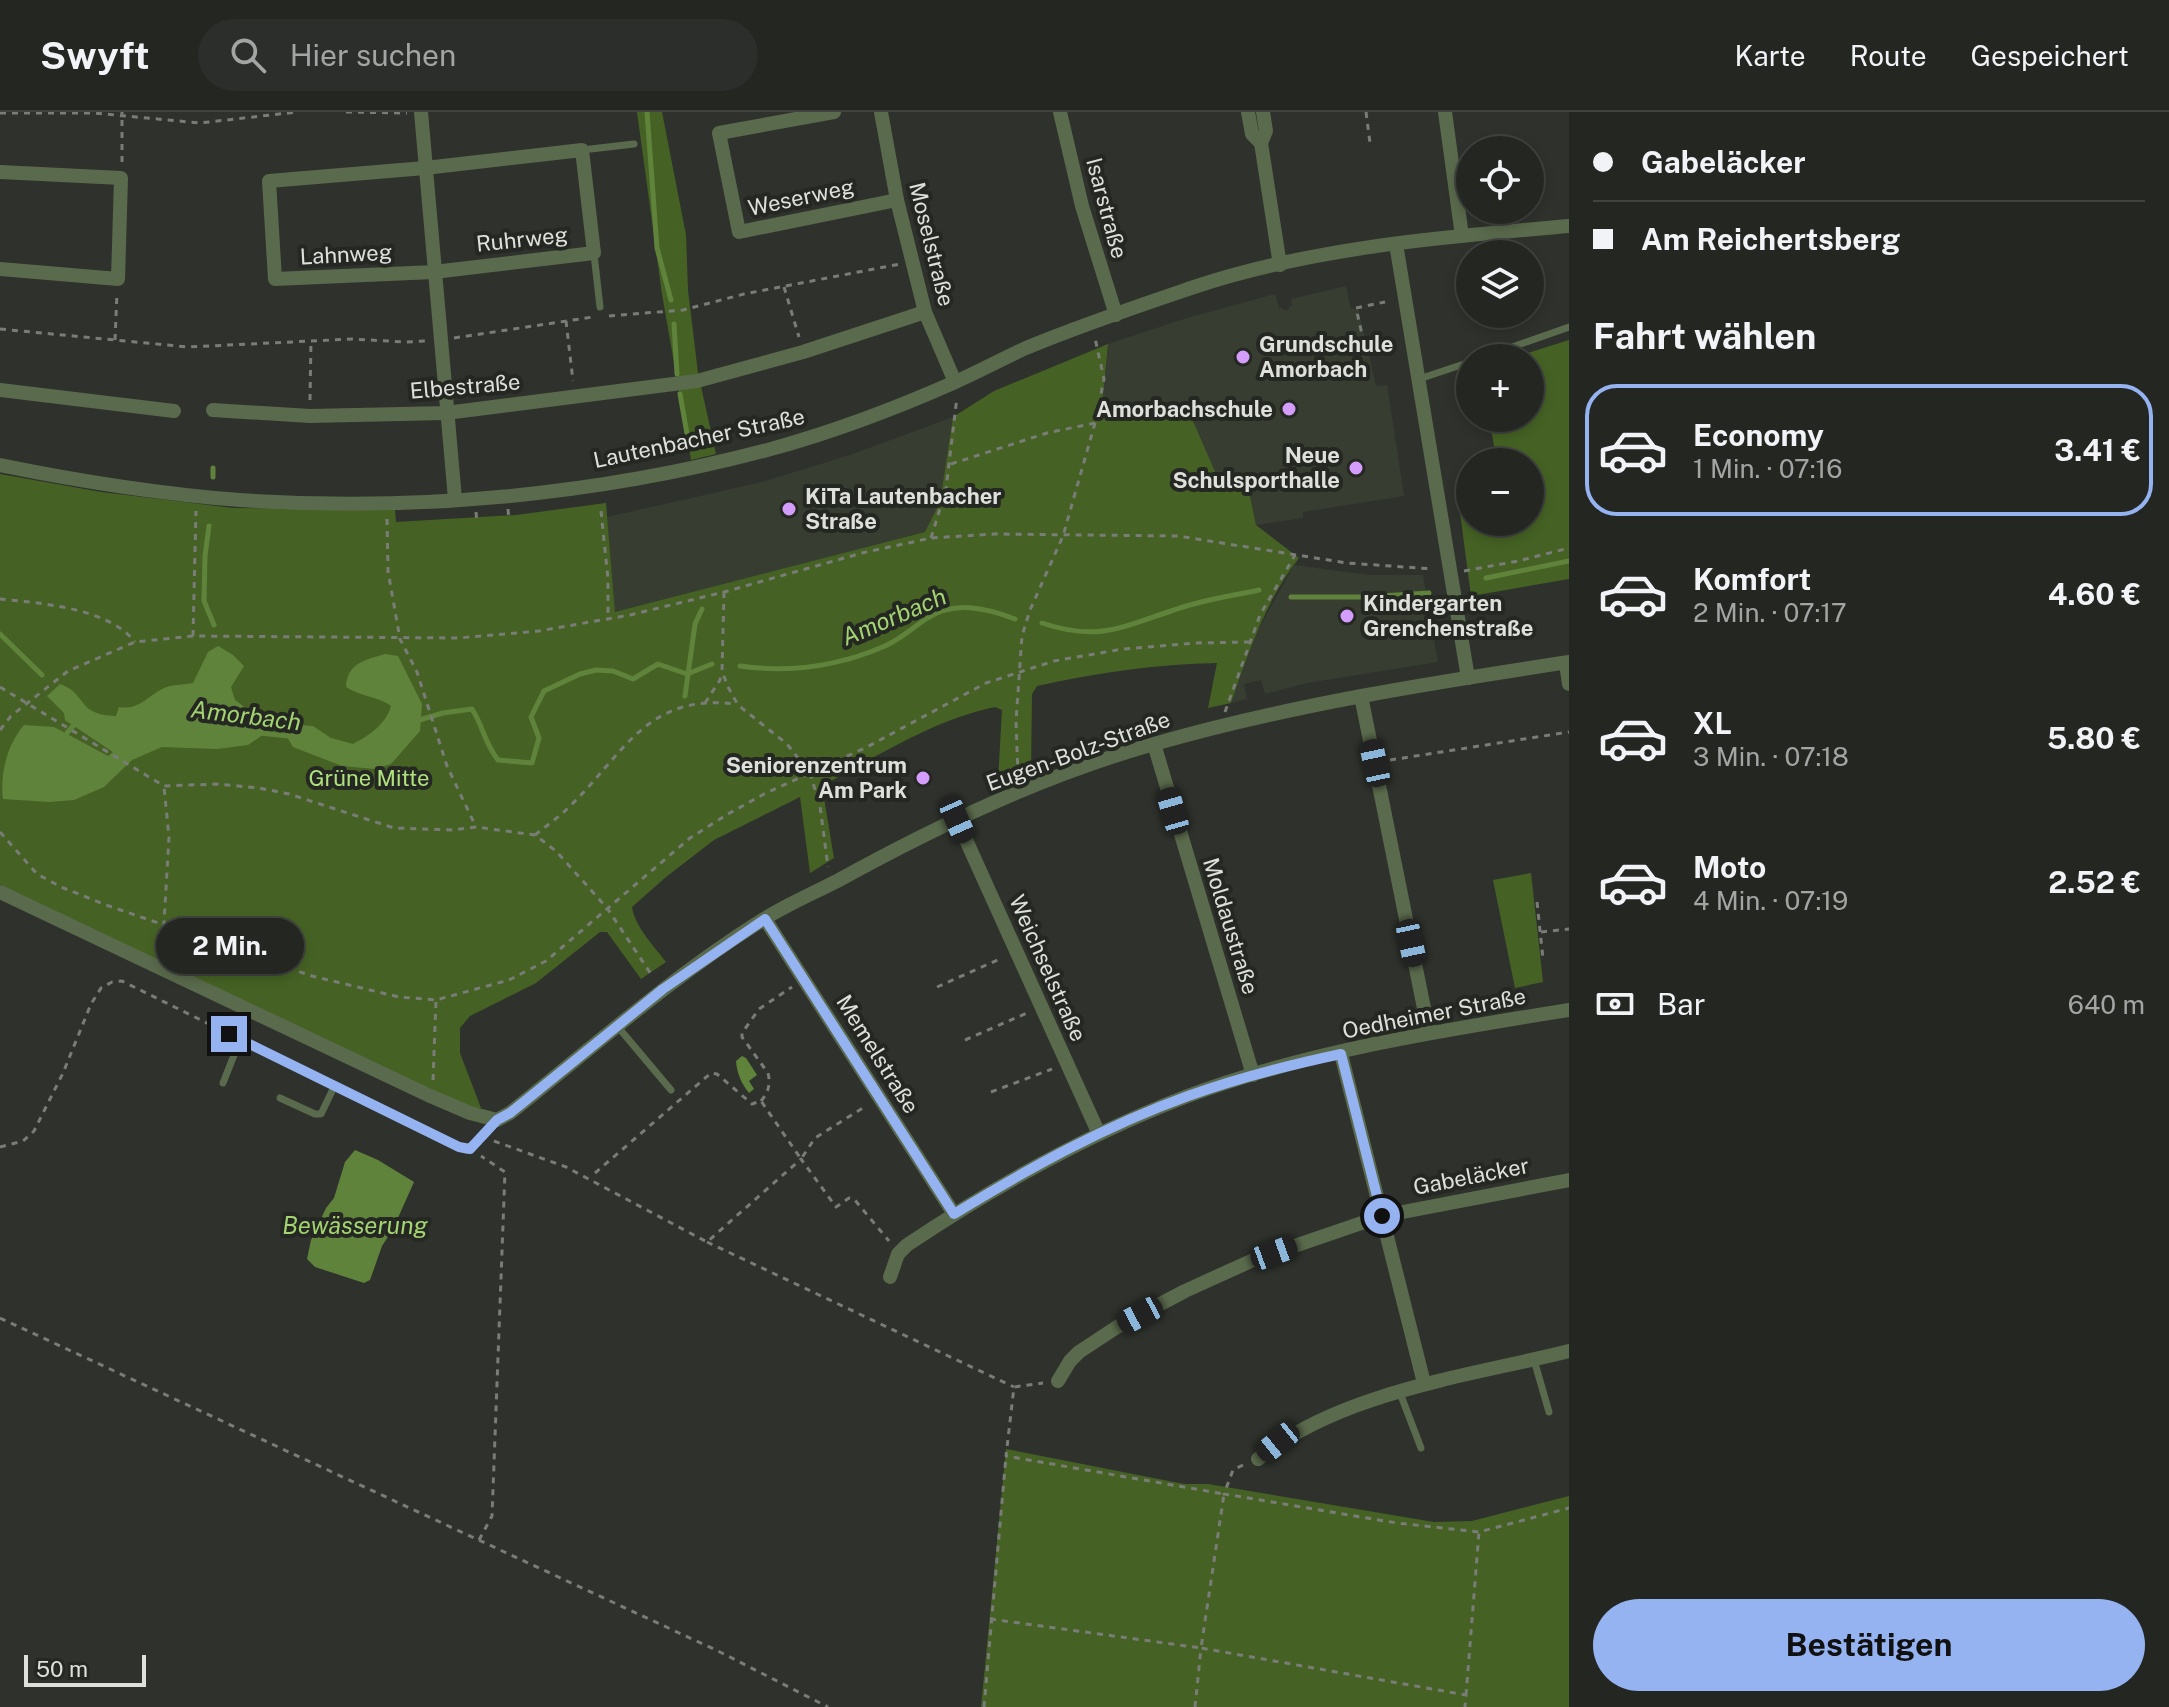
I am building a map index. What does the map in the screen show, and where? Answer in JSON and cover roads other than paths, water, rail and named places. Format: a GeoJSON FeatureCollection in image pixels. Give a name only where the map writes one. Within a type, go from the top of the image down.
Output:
{"type":"FeatureCollection","features":[{"type":"Feature","properties":{"kind":"street"},"geometry":{"type":"LineString","coordinates":[[421,112],[455,499]]}},
{"type":"Feature","properties":{"kind":"street","name":"Weserweg"},"geometry":{"type":"LineString","coordinates":[[834,112],[719,133],[739,232],[897,200]]}},
{"type":"Feature","properties":{"kind":"street","name":"Moselstraße"},"geometry":{"type":"LineString","coordinates":[[881,112],[911,261],[925,312],[955,382]]}},
{"type":"Feature","properties":{"kind":"street","name":"Isarstraße"},"geometry":{"type":"LineString","coordinates":[[1060,112],[1082,206],[1116,315]]}},
{"type":"Feature","properties":{"kind":"street"},"geometry":{"type":"LineString","coordinates":[[1248,112],[1252,134],[1261,143]]}},
{"type":"Feature","properties":{"kind":"street"},"geometry":{"type":"LineString","coordinates":[[1263,112],[1266,131],[1261,143],[1280,265]]}},
{"type":"Feature","properties":{"kind":"street"},"geometry":{"type":"LineString","coordinates":[[1445,112],[1462,236]]}},
{"type":"Feature","properties":{"kind":"street"},"geometry":{"type":"LineString","coordinates":[[425,168],[582,150]]}},
{"type":"Feature","properties":{"kind":"street","name":"Ruhrweg"},"geometry":{"type":"LineString","coordinates":[[434,272],[594,253],[582,150]]}},
{"type":"Feature","properties":{"kind":"street","name":"Lahnweg"},"geometry":{"type":"LineString","coordinates":[[425,168],[269,181],[275,279],[434,272]]}},
{"type":"Feature","properties":{"kind":"street"},"geometry":{"type":"LineString","coordinates":[[0,172],[121,178],[118,279],[0,269]]}},
{"type":"Feature","properties":{"kind":"street","name":"Lautenbacher Straße"},"geometry":{"type":"LineString","coordinates":[[0,465],[82,481],[197,496],[317,503],[455,499],[561,490],[732,458],[848,425],[955,382],[1027,348],[1199,285],[1280,265],[1396,244],[1569,226]]}},
{"type":"Feature","properties":{"kind":"street"},"geometry":{"type":"LineString","coordinates":[[1396,244],[1468,678]]}},
{"type":"Feature","properties":{"kind":"street","name":"Elbestraße"},"geometry":{"type":"LineString","coordinates":[[213,410],[310,416],[446,413],[697,381],[803,352],[925,312]]}},
{"type":"Feature","properties":{"kind":"street"},"geometry":{"type":"LineString","coordinates":[[0,390],[174,411]]}},
{"type":"Feature","properties":{"kind":"street"},"geometry":{"type":"LineString","coordinates":[[1568,662],[1569,684]]}},
{"type":"Feature","properties":{"kind":"street","name":"Eugen-Bolz-Straße"},"geometry":{"type":"LineString","coordinates":[[497,1120],[510,1113],[663,989],[765,919],[914,839],[1021,791],[1154,744],[1223,727],[1361,696],[1568,662]]}},
{"type":"Feature","properties":{"kind":"street"},"geometry":{"type":"LineString","coordinates":[[1361,696],[1429,1033]]}},
{"type":"Feature","properties":{"kind":"street","name":"Moldaustraße"},"geometry":{"type":"LineString","coordinates":[[1154,744],[1253,1075]]}},
{"type":"Feature","properties":{"kind":"street","name":"Weichselstraße"},"geometry":{"type":"LineString","coordinates":[[957,820],[1099,1134]]}},
{"type":"Feature","properties":{"kind":"street"},"geometry":{"type":"LineString","coordinates":[[0,892],[428,1095],[470,1113],[497,1120]]}},
{"type":"Feature","properties":{"kind":"street","name":"Memelstraße"},"geometry":{"type":"LineString","coordinates":[[765,919],[954,1214]]}},
{"type":"Feature","properties":{"kind":"street","name":"Oedheimer Straße"},"geometry":{"type":"LineString","coordinates":[[890,1277],[898,1254],[954,1214],[1039,1164],[1099,1134],[1187,1097],[1253,1075],[1429,1033],[1569,1010]]}},
{"type":"Feature","properties":{"kind":"street"},"geometry":{"type":"LineString","coordinates":[[1341,1054],[1424,1383]]}},
{"type":"Feature","properties":{"kind":"street","name":"Gabeläcker"},"geometry":{"type":"LineString","coordinates":[[1058,1381],[1079,1352],[1117,1327],[1251,1261],[1382,1216],[1569,1180]]}},
{"type":"Feature","properties":{"kind":"street"},"geometry":{"type":"LineString","coordinates":[[1258,1459],[1289,1436],[1340,1413],[1424,1383],[1569,1351]]}},
{"type":"Feature","properties":{"kind":"lane"},"geometry":{"type":"LineString","coordinates":[[582,150],[634,144]]}},
{"type":"Feature","properties":{"kind":"lane"},"geometry":{"type":"LineString","coordinates":[[594,253],[600,307]]}},
{"type":"Feature","properties":{"kind":"lane"},"geometry":{"type":"LineString","coordinates":[[1521,344],[1569,327]]}},
{"type":"Feature","properties":{"kind":"lane"},"geometry":{"type":"LineString","coordinates":[[1417,380],[1456,367]]}},
{"type":"Feature","properties":{"kind":"lane"},"geometry":{"type":"LineString","coordinates":[[618,1027],[671,1090]]}},
{"type":"Feature","properties":{"kind":"lane"},"geometry":{"type":"LineString","coordinates":[[229,1034],[459,1147],[470,1149],[497,1120]]}},
{"type":"Feature","properties":{"kind":"lane"},"geometry":{"type":"LineString","coordinates":[[223,1083],[240,1040]]}},
{"type":"Feature","properties":{"kind":"lane"},"geometry":{"type":"LineString","coordinates":[[280,1098],[321,1114],[334,1087]]}},
{"type":"Feature","properties":{"kind":"lane"},"geometry":{"type":"LineString","coordinates":[[1534,1360],[1549,1412]]}},
{"type":"Feature","properties":{"kind":"lane"},"geometry":{"type":"LineString","coordinates":[[1400,1393],[1421,1448]]}},
{"type":"Feature","properties":{"kind":"water"},"geometry":{"type":"Polygon","coordinates":[[[218,646],[244,666],[231,687],[235,700],[262,720],[264,734],[248,745],[217,749],[162,747],[132,760],[104,787],[74,800],[3,799],[6,760],[13,741],[24,725],[54,727],[108,756],[113,752],[65,720],[64,713],[47,696],[60,684],[69,688],[94,712],[116,716],[119,707],[139,704],[173,685],[193,683],[208,652],[218,646]]]}},
{"type":"Feature","properties":{"kind":"water"},"geometry":{"type":"Polygon","coordinates":[[[385,654],[398,656],[422,704],[420,731],[391,764],[375,769],[342,766],[293,747],[286,735],[287,724],[313,726],[331,738],[353,744],[376,728],[391,706],[346,687],[354,668],[385,654]]]}},
{"type":"Feature","properties":{"kind":"water"},"geometry":{"type":"Polygon","coordinates":[[[742,1056],[757,1075],[749,1081],[754,1089],[749,1093],[738,1074],[736,1061],[742,1056]]]}},
{"type":"Feature","properties":{"kind":"water","name":"Bewässerung"},"geometry":{"type":"Polygon","coordinates":[[[355,1150],[414,1182],[382,1246],[370,1280],[364,1283],[315,1267],[307,1259],[311,1240],[334,1198],[345,1162],[355,1150]]]}},
{"type":"Feature","properties":{"kind":"waterway"},"geometry":{"type":"LineString","coordinates":[[647,112],[657,248],[671,300]]}},
{"type":"Feature","properties":{"kind":"waterway"},"geometry":{"type":"LineString","coordinates":[[674,324],[677,374]]}},
{"type":"Feature","properties":{"kind":"waterway"},"geometry":{"type":"LineString","coordinates":[[680,394],[689,445]]}},
{"type":"Feature","properties":{"kind":"waterway"},"geometry":{"type":"LineString","coordinates":[[213,468],[213,477]]}},
{"type":"Feature","properties":{"kind":"waterway"},"geometry":{"type":"LineString","coordinates":[[209,526],[204,601],[214,625]]}},
{"type":"Feature","properties":{"kind":"waterway","name":"Amorbach"},"geometry":{"type":"LineString","coordinates":[[1486,578],[1569,561]]}},
{"type":"Feature","properties":{"kind":"waterway","name":"Amorbach"},"geometry":{"type":"LineString","coordinates":[[1042,623],[1079,631],[1110,630],[1195,604],[1259,590]]}},
{"type":"Feature","properties":{"kind":"waterway","name":"Amorbach"},"geometry":{"type":"LineString","coordinates":[[1291,597],[1429,593]]}},
{"type":"Feature","properties":{"kind":"waterway"},"geometry":{"type":"LineString","coordinates":[[685,696],[695,624],[702,609]]}},
{"type":"Feature","properties":{"kind":"waterway","name":"Amorbach"},"geometry":{"type":"LineString","coordinates":[[740,666],[795,668],[850,659],[891,643],[926,619],[948,609],[981,609],[1015,619]]}},
{"type":"Feature","properties":{"kind":"waterway"},"geometry":{"type":"LineString","coordinates":[[0,634],[42,675]]}},
{"type":"Feature","properties":{"kind":"waterway","name":"Amorbach"},"geometry":{"type":"LineString","coordinates":[[416,721],[472,709],[498,760],[532,763],[539,738],[531,717],[544,691],[596,670],[613,671],[633,679],[658,664],[687,674],[712,664]]}},
{"type":"Feature","properties":{"kind":"waterway"},"geometry":{"type":"LineString","coordinates":[[67,733],[73,726]]}},
{"type":"Feature","properties":{"kind":"waterway","name":"Amorbach"},"geometry":{"type":"LineString","coordinates":[[259,733],[289,736]]}},
{"type":"Feature","properties":{"kind":"place","name":"Grundschule Amorbach"},"geometry":{"type":"Point","coordinates":[1243,357]}},
{"type":"Feature","properties":{"kind":"place","name":"Amorbachschule"},"geometry":{"type":"Point","coordinates":[1289,409]}},
{"type":"Feature","properties":{"kind":"place","name":"Neue Schulsporthalle"},"geometry":{"type":"Point","coordinates":[1356,468]}},
{"type":"Feature","properties":{"kind":"place","name":"KiTa Lautenbacher Straße"},"geometry":{"type":"Point","coordinates":[789,509]}},
{"type":"Feature","properties":{"kind":"place","name":"Kindergarten Grenchenstraße"},"geometry":{"type":"Point","coordinates":[1347,616]}},
{"type":"Feature","properties":{"kind":"place","name":"Seniorenzentrum Am Park"},"geometry":{"type":"Point","coordinates":[923,778]}},
{"type":"Feature","properties":{"kind":"park label","name":"Grüne Mitte"},"geometry":{"type":"Point","coordinates":[369,778]}}]}
